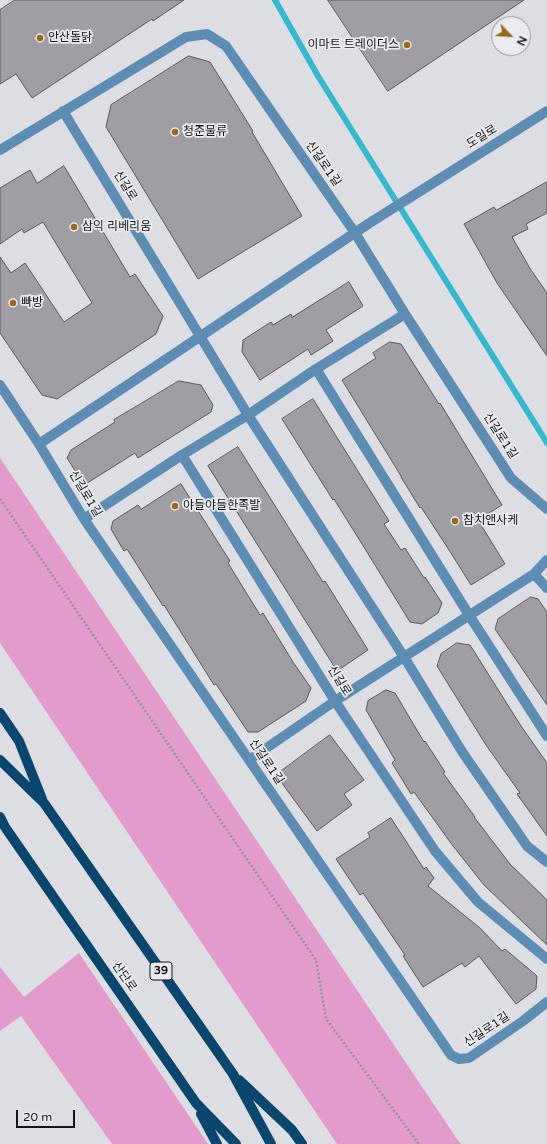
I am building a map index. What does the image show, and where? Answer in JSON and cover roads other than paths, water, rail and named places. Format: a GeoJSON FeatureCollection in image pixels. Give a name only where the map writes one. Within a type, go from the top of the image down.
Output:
{"type":"FeatureCollection","features":[{"type":"Feature","properties":{"kind":"main road","name":"39"},"geometry":{"type":"LineString","coordinates":[[0,713],[19,741],[44,803],[233,1074],[271,1144]]}},
{"type":"Feature","properties":{"kind":"main road"},"geometry":{"type":"LineString","coordinates":[[0,760],[44,803]]}},
{"type":"Feature","properties":{"kind":"main road","name":"산단로"},"geometry":{"type":"LineString","coordinates":[[0,817],[2,825],[196,1103],[236,1144]]}},
{"type":"Feature","properties":{"kind":"main road"},"geometry":{"type":"LineString","coordinates":[[233,1074],[292,1130],[302,1144]]}},
{"type":"Feature","properties":{"kind":"main road"},"geometry":{"type":"LineString","coordinates":[[196,1103],[218,1144]]}},
{"type":"Feature","properties":{"kind":"street","name":"신길로1길"},"geometry":{"type":"LineString","coordinates":[[0,150],[186,37],[207,34],[226,46],[355,233],[405,314],[511,478],[547,509]]}},
{"type":"Feature","properties":{"kind":"street","name":"신길로"},"geometry":{"type":"LineString","coordinates":[[63,111],[248,415],[404,657],[463,753],[527,846],[547,862]]}},
{"type":"Feature","properties":{"kind":"street","name":"도일로"},"geometry":{"type":"LineString","coordinates":[[355,233],[547,111]]}},
{"type":"Feature","properties":{"kind":"street"},"geometry":{"type":"LineString","coordinates":[[40,444],[355,233]]}},
{"type":"Feature","properties":{"kind":"street"},"geometry":{"type":"LineString","coordinates":[[84,519],[182,455],[248,415],[316,369],[405,314]]}},
{"type":"Feature","properties":{"kind":"street"},"geometry":{"type":"LineString","coordinates":[[316,369],[469,615],[547,736]]}},
{"type":"Feature","properties":{"kind":"street","name":"신길로1길"},"geometry":{"type":"LineString","coordinates":[[0,385],[40,444],[84,519],[451,1055],[459,1059],[469,1058],[523,1021],[547,1002]]}},
{"type":"Feature","properties":{"kind":"street","name":"신길로"},"geometry":{"type":"LineString","coordinates":[[182,455],[335,701],[435,851],[478,902],[547,960]]}},
{"type":"Feature","properties":{"kind":"street"},"geometry":{"type":"LineString","coordinates":[[249,760],[335,701],[534,574],[547,560]]}},
{"type":"Feature","properties":{"kind":"street"},"geometry":{"type":"LineString","coordinates":[[534,574],[547,588]]}},
{"type":"Feature","properties":{"kind":"waterway"},"geometry":{"type":"LineString","coordinates":[[275,0],[318,76],[547,443]]}},
{"type":"Feature","properties":{"kind":"place","name":"안산돌닭"},"geometry":{"type":"Point","coordinates":[40,38]}},
{"type":"Feature","properties":{"kind":"place","name":"이마트 트레이더스"},"geometry":{"type":"Point","coordinates":[407,45]}},
{"type":"Feature","properties":{"kind":"place","name":"청준물류"},"geometry":{"type":"Point","coordinates":[175,132]}},
{"type":"Feature","properties":{"kind":"place","name":"삼익 리베리움"},"geometry":{"type":"Point","coordinates":[74,227]}},
{"type":"Feature","properties":{"kind":"place","name":"빠방"},"geometry":{"type":"Point","coordinates":[13,303]}},
{"type":"Feature","properties":{"kind":"place","name":"야들야들한족발"},"geometry":{"type":"Point","coordinates":[175,506]}},
{"type":"Feature","properties":{"kind":"place","name":"참치앤사케"},"geometry":{"type":"Point","coordinates":[455,521]}}]}
